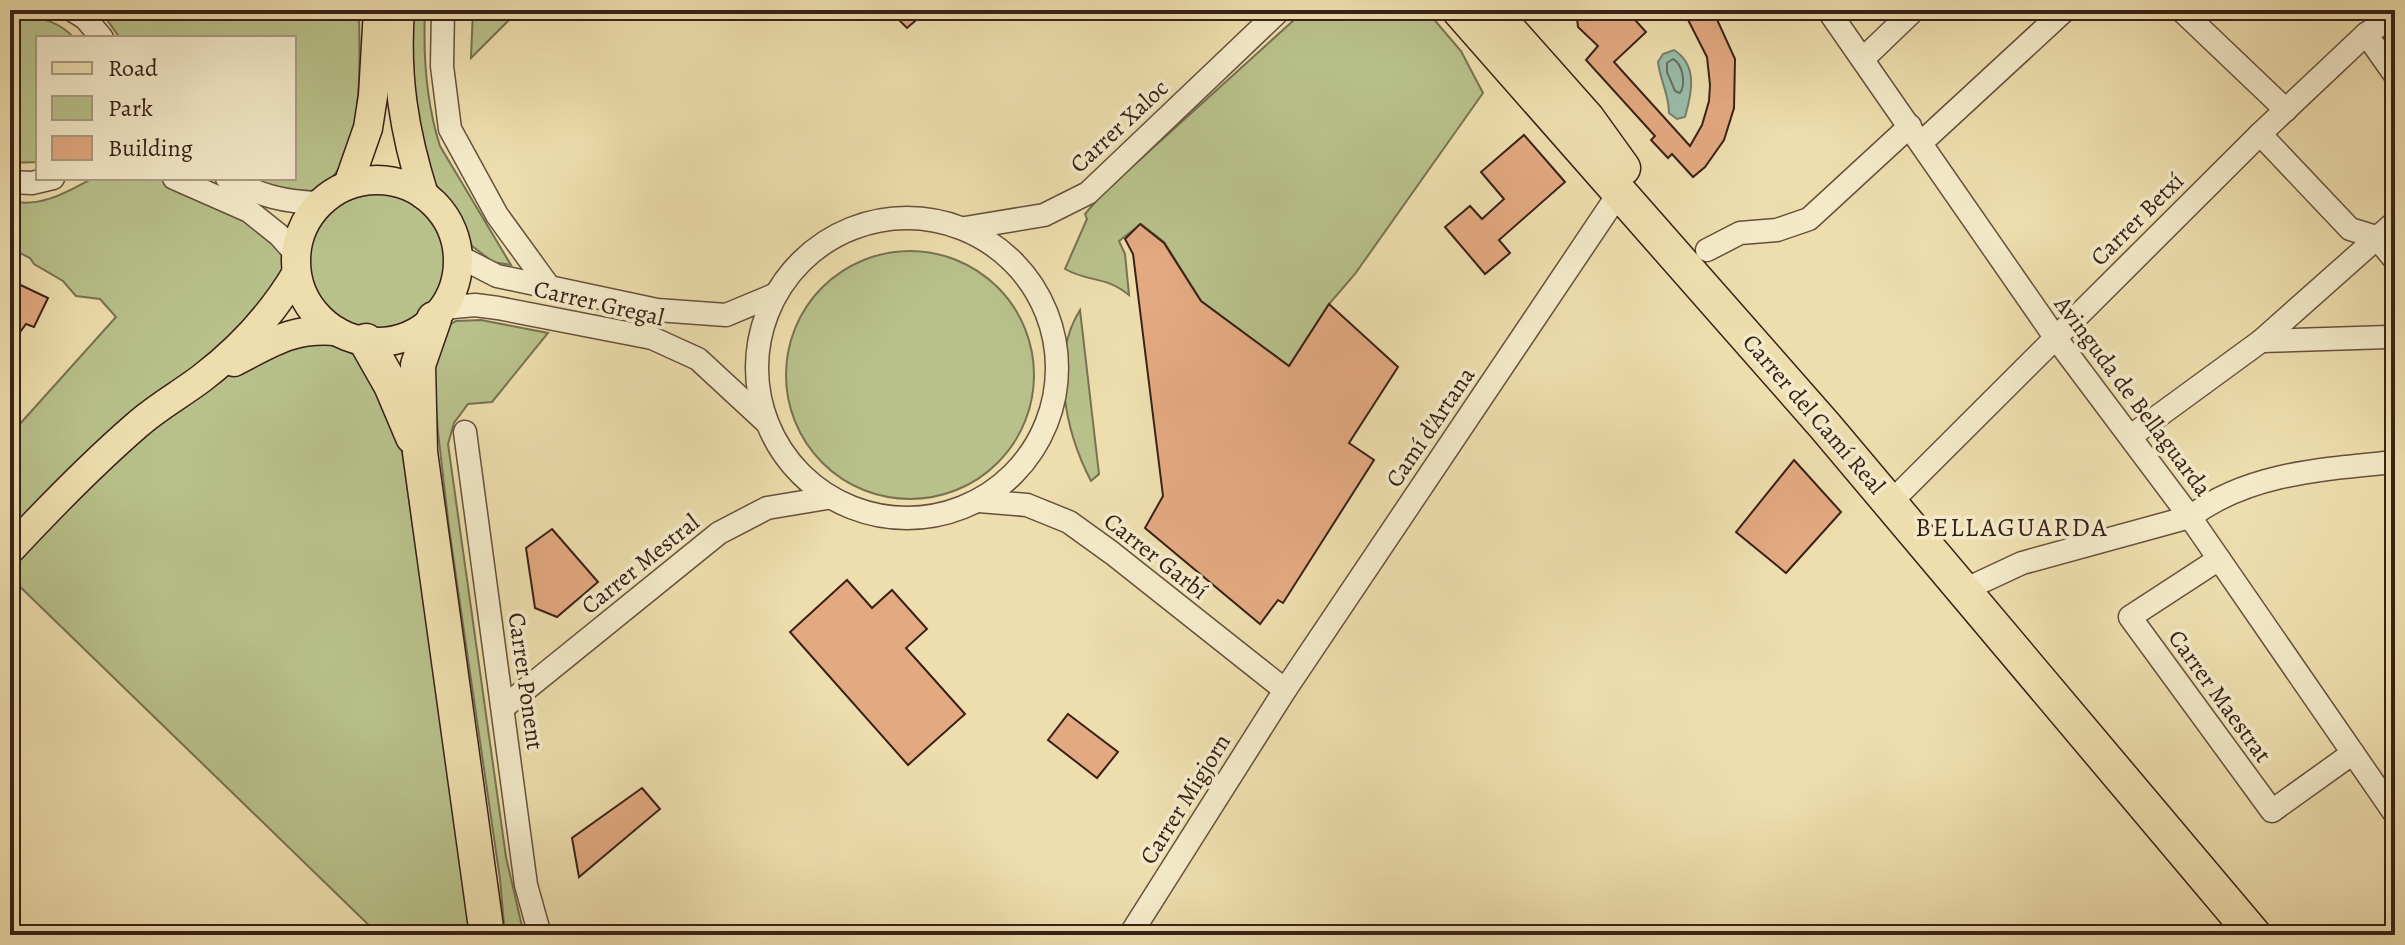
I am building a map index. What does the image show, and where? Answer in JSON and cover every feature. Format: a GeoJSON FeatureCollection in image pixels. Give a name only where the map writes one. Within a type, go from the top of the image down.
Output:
{"type":"FeatureCollection","features":[{"type":"Feature","properties":{"kind":"highway","name":"Carrer del Camí Real"},"geometry":{"type":"LineString","coordinates":[[1459,10],[1825,426],[2254,935]]}},
{"type":"Feature","properties":{"kind":"highway"},"geometry":{"type":"LineString","coordinates":[[1491,10],[1587,118],[1637,187],[1801,380],[1813,397],[1825,426]]}},
{"type":"Feature","properties":{"kind":"highway"},"geometry":{"type":"LineString","coordinates":[[438,313],[418,365],[420,452],[487,935]]}},
{"type":"Feature","properties":{"kind":"highway"},"geometry":{"type":"LineString","coordinates":[[351,336],[391,385],[420,452]]}},
{"type":"Feature","properties":{"kind":"main road"},"geometry":{"type":"LineString","coordinates":[[348,185],[368,128],[378,10]]}},
{"type":"Feature","properties":{"kind":"main road"},"geometry":{"type":"LineString","coordinates":[[400,10],[398,73],[401,103],[409,147],[424,195]]}},
{"type":"Feature","properties":{"kind":"main road"},"geometry":{"type":"LineString","coordinates":[[10,550],[62,494],[139,422],[204,376],[267,317],[296,264],[304,227],[321,203],[348,185],[376,180],[401,183],[424,195],[441,211],[453,233],[458,256],[455,282],[438,313],[413,333],[390,341],[310,329],[289,335],[204,376]]}},
{"type":"Feature","properties":{"kind":"main road"},"geometry":{"type":"LineString","coordinates":[[296,264],[305,298],[318,316],[351,336]]}},
{"type":"Feature","properties":{"kind":"street"},"geometry":{"type":"LineString","coordinates":[[72,10],[85,18],[100,36]]}},
{"type":"Feature","properties":{"kind":"street"},"geometry":{"type":"LineString","coordinates":[[443,10],[442,66],[450,129],[497,215],[550,288]]}},
{"type":"Feature","properties":{"kind":"street","name":"Carrer Xaloc"},"geometry":{"type":"LineString","coordinates":[[965,228],[1044,215],[1088,193],[1280,10]]}},
{"type":"Feature","properties":{"kind":"street","name":"Avinguda de Bellaguarda"},"geometry":{"type":"LineString","coordinates":[[1828,10],[2055,337],[2190,517],[2395,814]]}},
{"type":"Feature","properties":{"kind":"street"},"geometry":{"type":"LineString","coordinates":[[1863,59],[1914,10]]}},
{"type":"Feature","properties":{"kind":"street"},"geometry":{"type":"LineString","coordinates":[[1707,250],[1740,233],[1777,230],[1809,219],[2065,10]]}},
{"type":"Feature","properties":{"kind":"street"},"geometry":{"type":"LineString","coordinates":[[2181,10],[2286,110]]}},
{"type":"Feature","properties":{"kind":"street","name":"Carrer Betxí"},"geometry":{"type":"LineString","coordinates":[[1890,503],[2260,134],[2389,15]]}},
{"type":"Feature","properties":{"kind":"street"},"geometry":{"type":"LineString","coordinates":[[2366,34],[2395,75]]}},
{"type":"Feature","properties":{"kind":"street"},"geometry":{"type":"LineString","coordinates":[[2260,134],[2350,229],[2376,237],[2395,260]]}},
{"type":"Feature","properties":{"kind":"street"},"geometry":{"type":"LineString","coordinates":[[10,182],[45,180]]}},
{"type":"Feature","properties":{"kind":"street"},"geometry":{"type":"LineString","coordinates":[[179,180],[249,211],[279,235],[296,264]]}},
{"type":"Feature","properties":{"kind":"street"},"geometry":{"type":"LineString","coordinates":[[231,180],[267,197],[289,202],[321,203]]}},
{"type":"Feature","properties":{"kind":"street","name":"Camí d'Artana"},"geometry":{"type":"LineString","coordinates":[[1285,690],[1619,193]]}},
{"type":"Feature","properties":{"kind":"street"},"geometry":{"type":"LineString","coordinates":[[914,217],[965,228],[1006,253],[1037,291],[1055,336],[1057,384],[1044,431],[1017,471],[979,501],[942,516],[903,520],[863,514],[827,498],[789,465],[765,421],[756,379],[759,335],[774,295],[792,269],[816,247],[862,223],[914,217]]}},
{"type":"Feature","properties":{"kind":"street"},"geometry":{"type":"LineString","coordinates":[[2131,436],[2261,341],[2395,222]]}},
{"type":"Feature","properties":{"kind":"street","name":"Carrer Gregal"},"geometry":{"type":"LineString","coordinates":[[458,256],[497,276],[657,310],[726,315],[774,295]]}},
{"type":"Feature","properties":{"kind":"street","name":"Carrer Gregal"},"geometry":{"type":"LineString","coordinates":[[438,313],[475,305],[652,338],[698,359],[765,421]]}},
{"type":"Feature","properties":{"kind":"street"},"geometry":{"type":"LineString","coordinates":[[2261,341],[2388,337],[2395,331]]}},
{"type":"Feature","properties":{"kind":"street","name":"Carrer Ponent"},"geometry":{"type":"LineString","coordinates":[[465,432],[526,885],[540,935]]}},
{"type":"Feature","properties":{"kind":"street"},"geometry":{"type":"LineString","coordinates":[[1964,590],[2022,563],[2190,517],[2212,500],[2293,472],[2395,462]]}},
{"type":"Feature","properties":{"kind":"street","name":"Carrer Mestral"},"geometry":{"type":"LineString","coordinates":[[504,707],[719,533],[767,508],[827,498]]}},
{"type":"Feature","properties":{"kind":"street","name":"Carrer Garbí"},"geometry":{"type":"LineString","coordinates":[[979,501],[1027,505],[1069,522],[1285,690]]}},
{"type":"Feature","properties":{"kind":"street","name":"Carrer Maestrat"},"geometry":{"type":"LineString","coordinates":[[2219,559],[2130,617],[2272,811],[2353,753]]}},
{"type":"Feature","properties":{"kind":"street","name":"Carrer Migjorn"},"geometry":{"type":"LineString","coordinates":[[1130,935],[1285,690]]}},
{"type":"Feature","properties":{"kind":"green space"},"geometry":{"type":"Polygon","coordinates":[[[100,10],[359,10],[359,90],[355,120],[348,149],[337,172],[319,188],[295,194],[248,180],[296,180],[296,36],[119,36],[100,10]]]}},
{"type":"Feature","properties":{"kind":"green space"},"geometry":{"type":"Polygon","coordinates":[[[410,10],[425,10],[426,79],[440,146],[511,265],[493,262],[472,246],[457,213],[424,164],[408,63],[410,10]]]}},
{"type":"Feature","properties":{"kind":"green space"},"geometry":{"type":"Polygon","coordinates":[[[473,10],[519,10],[471,58],[473,10]]]}},
{"type":"Feature","properties":{"kind":"green space"},"geometry":{"type":"Polygon","coordinates":[[[1305,10],[1426,10],[1461,51],[1483,93],[1355,274],[1329,304],[1289,366],[1201,301],[1164,242],[1141,224],[1119,241],[1125,254],[1129,295],[1112,284],[1065,269],[1087,219],[1085,214],[1102,194],[1305,10]]]}},
{"type":"Feature","properties":{"kind":"green space"},"geometry":{"type":"Polygon","coordinates":[[[22,15],[37,18],[63,28],[72,36],[36,36],[36,162],[10,163],[10,17],[22,15]]]}},
{"type":"Feature","properties":{"kind":"green space"},"geometry":{"type":"Polygon","coordinates":[[[89,180],[162,180],[244,217],[282,251],[285,265],[274,298],[10,533],[10,435],[116,317],[100,299],[76,296],[63,281],[10,248],[10,201],[32,202],[63,193],[89,180]]]}},
{"type":"Feature","properties":{"kind":"green space"},"geometry":{"type":"Polygon","coordinates":[[[378,194],[405,199],[427,214],[442,236],[447,263],[442,290],[427,312],[405,327],[378,332],[351,327],[329,312],[314,290],[309,263],[314,236],[329,214],[351,199],[378,194]]]}},
{"type":"Feature","properties":{"kind":"green space"},"geometry":{"type":"Polygon","coordinates":[[[910,251],[934,253],[957,261],[979,272],[998,287],[1013,306],[1024,328],[1032,351],[1032,399],[1024,422],[1013,444],[998,463],[979,478],[957,489],[934,497],[910,499],[886,497],[863,489],[841,478],[822,463],[807,444],[796,422],[788,399],[786,375],[788,351],[796,328],[807,306],[822,287],[841,272],[863,261],[886,253],[910,251]]]}},
{"type":"Feature","properties":{"kind":"green space"},"geometry":{"type":"Polygon","coordinates":[[[1080,310],[1099,474],[1091,481],[1074,441],[1064,396],[1065,351],[1080,310]]]}},
{"type":"Feature","properties":{"kind":"green space"},"geometry":{"type":"Polygon","coordinates":[[[481,320],[548,333],[492,402],[468,404],[454,423],[448,444],[506,857],[524,935],[505,935],[500,879],[449,528],[433,369],[442,328],[456,321],[481,320]]]}},
{"type":"Feature","properties":{"kind":"green space"},"geometry":{"type":"Polygon","coordinates":[[[291,340],[332,343],[355,355],[399,429],[471,935],[379,935],[10,577],[10,564],[86,485],[142,434],[201,389],[291,340]]]}},
{"type":"Feature","properties":{"kind":"water"},"geometry":{"type":"Polygon","coordinates":[[[1674,50],[1687,63],[1691,80],[1685,117],[1677,119],[1669,113],[1658,62],[1663,54],[1674,50]]]}},
{"type":"Feature","properties":{"kind":"building"},"geometry":{"type":"Polygon","coordinates":[[[889,10],[928,10],[907,28],[889,10]]]}},
{"type":"Feature","properties":{"kind":"building"},"geometry":{"type":"Polygon","coordinates":[[[1576,10],[1626,10],[1646,32],[1614,62],[1690,146],[1702,125],[1710,85],[1707,57],[1683,10],[1711,10],[1715,15],[1735,59],[1734,108],[1724,140],[1705,167],[1693,177],[1672,154],[1668,158],[1651,140],[1655,136],[1586,60],[1598,46],[1578,27],[1576,10]]]}},
{"type":"Feature","properties":{"kind":"building"},"geometry":{"type":"Polygon","coordinates":[[[1524,135],[1565,182],[1499,240],[1510,253],[1485,274],[1445,227],[1470,206],[1482,219],[1504,199],[1481,172],[1524,135]]]}},
{"type":"Feature","properties":{"kind":"building"},"geometry":{"type":"Polygon","coordinates":[[[1140,224],[1164,243],[1201,301],[1289,366],[1329,304],[1398,367],[1349,443],[1374,460],[1283,603],[1278,600],[1260,624],[1145,528],[1163,496],[1133,254],[1125,239],[1140,224]]]}},
{"type":"Feature","properties":{"kind":"building"},"geometry":{"type":"Polygon","coordinates":[[[10,280],[48,298],[34,327],[26,324],[10,346],[10,280]]]}},
{"type":"Feature","properties":{"kind":"building"},"geometry":{"type":"Polygon","coordinates":[[[1794,460],[1841,512],[1786,573],[1736,532],[1794,460]]]}},
{"type":"Feature","properties":{"kind":"building"},"geometry":{"type":"Polygon","coordinates":[[[552,529],[598,582],[557,617],[535,608],[526,548],[552,529]]]}},
{"type":"Feature","properties":{"kind":"building"},"geometry":{"type":"Polygon","coordinates":[[[847,580],[872,608],[892,590],[927,629],[906,648],[965,714],[908,765],[790,632],[847,580]]]}},
{"type":"Feature","properties":{"kind":"building"},"geometry":{"type":"Polygon","coordinates":[[[1068,714],[1118,752],[1097,778],[1048,740],[1068,714]]]}},
{"type":"Feature","properties":{"kind":"building"},"geometry":{"type":"Polygon","coordinates":[[[642,788],[660,809],[579,877],[572,838],[642,788]]]}},
{"type":"Feature","properties":{"kind":"district","name":"BELLAGUARDA"},"geometry":{"type":"Point","coordinates":[2012,527]}}]}
